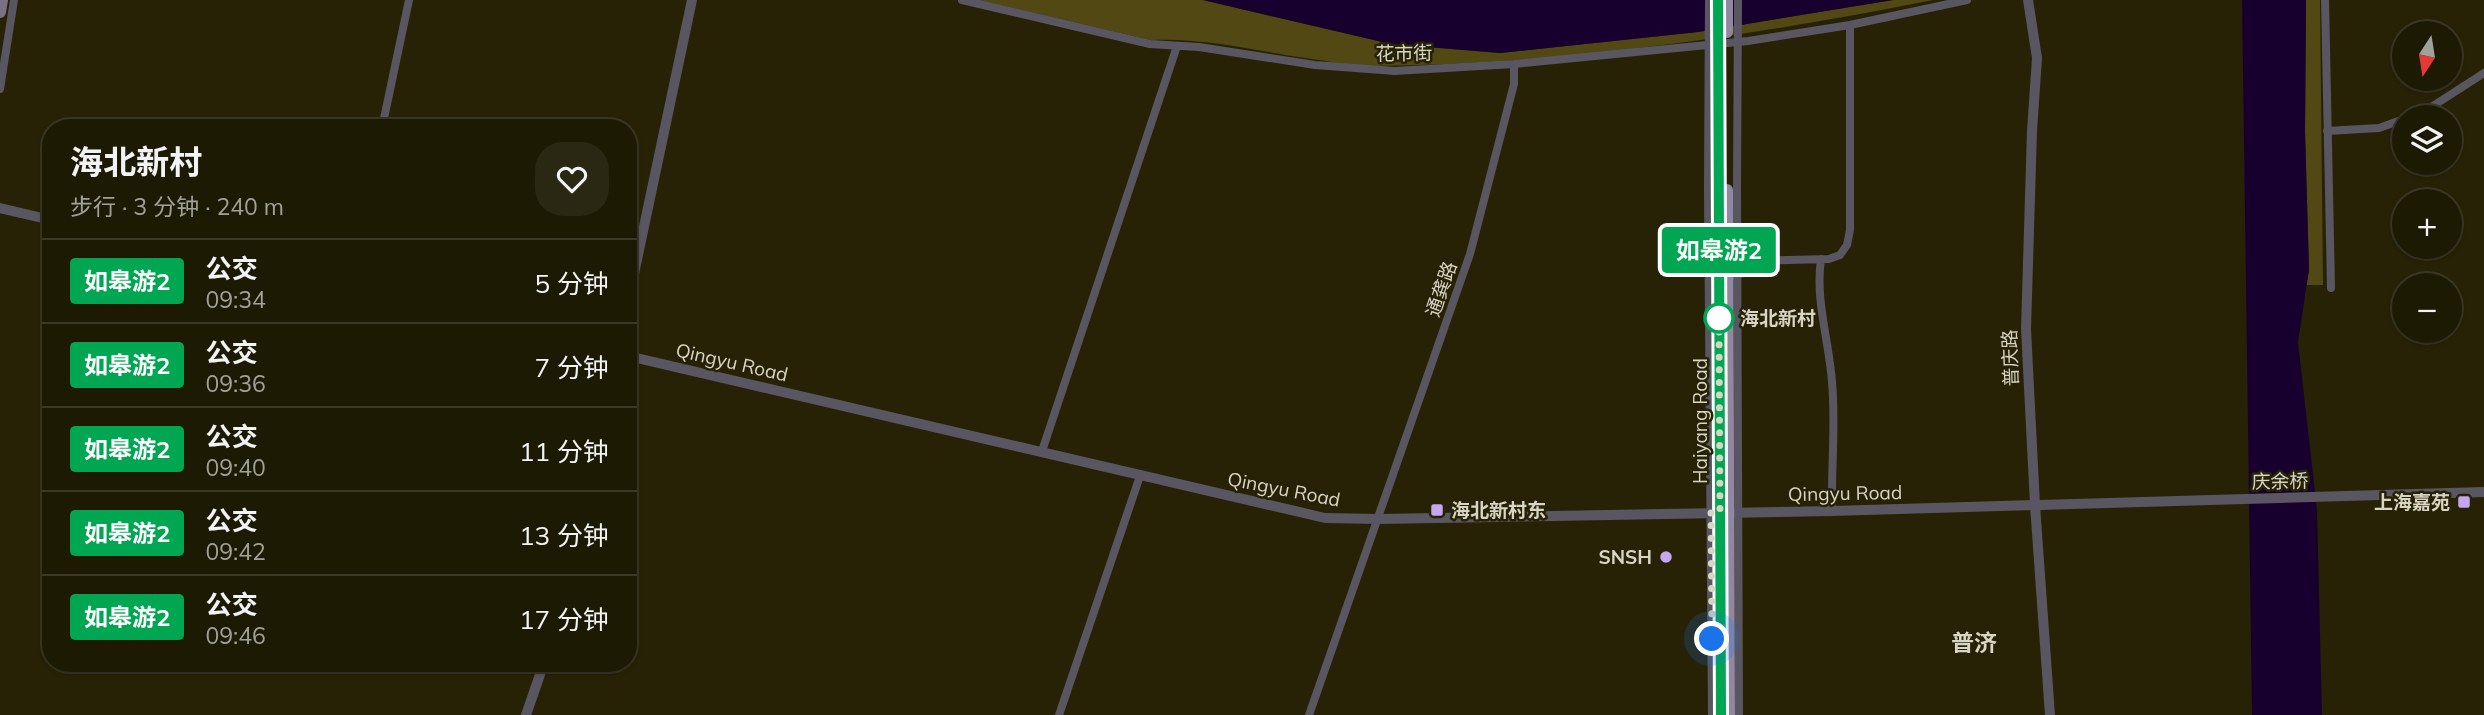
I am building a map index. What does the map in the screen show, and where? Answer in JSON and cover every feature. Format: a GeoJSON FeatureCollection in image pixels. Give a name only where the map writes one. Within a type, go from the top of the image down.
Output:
{"type":"FeatureCollection","features":[{"type":"Feature","properties":{"kind":"main road"},"geometry":{"type":"LineString","coordinates":[[0,12],[2,0]]}},
{"type":"Feature","properties":{"kind":"main road","name":"Haiyang Road"},"geometry":{"type":"LineString","coordinates":[[1718,0],[1724,276],[1721,715]]}},
{"type":"Feature","properties":{"kind":"main road","name":"Haiyang Road"},"geometry":{"type":"LineString","coordinates":[[1723,189],[1727,0]]}},
{"type":"Feature","properties":{"kind":"main road","name":"Haiyang Road"},"geometry":{"type":"LineString","coordinates":[[1724,512],[1729,715]]}},
{"type":"Feature","properties":{"kind":"street"},"geometry":{"type":"LineString","coordinates":[[0,89],[14,0]]}},
{"type":"Feature","properties":{"kind":"street"},"geometry":{"type":"LineString","coordinates":[[384,119],[410,0]]}},
{"type":"Feature","properties":{"kind":"street"},"geometry":{"type":"LineString","coordinates":[[637,260],[692,0]]}},
{"type":"Feature","properties":{"kind":"street","name":"花市街"},"geometry":{"type":"LineString","coordinates":[[962,0],[1150,44],[1363,70],[1395,71],[1514,64],[1734,42],[1850,24],[1967,0]]}},
{"type":"Feature","properties":{"kind":"street"},"geometry":{"type":"LineString","coordinates":[[1709,0],[1723,189],[1724,276],[1724,512],[1712,715]]}},
{"type":"Feature","properties":{"kind":"street"},"geometry":{"type":"LineString","coordinates":[[1723,189],[1738,0]]}},
{"type":"Feature","properties":{"kind":"street","name":"普庆路"},"geometry":{"type":"LineString","coordinates":[[2028,0],[2037,58],[2026,329],[2050,715]]}},
{"type":"Feature","properties":{"kind":"street"},"geometry":{"type":"LineString","coordinates":[[2325,0],[2331,288]]}},
{"type":"Feature","properties":{"kind":"street"},"geometry":{"type":"LineString","coordinates":[[1724,276],[1744,273],[1750,261],[1829,259],[1840,255],[1847,245],[1850,230],[1850,24]]}},
{"type":"Feature","properties":{"kind":"street"},"geometry":{"type":"LineString","coordinates":[[1042,451],[1177,46]]}},
{"type":"Feature","properties":{"kind":"street","name":"通龚路"},"geometry":{"type":"LineString","coordinates":[[1309,715],[1470,254],[1514,84],[1514,64]]}},
{"type":"Feature","properties":{"kind":"street"},"geometry":{"type":"LineString","coordinates":[[2434,105],[2484,73]]}},
{"type":"Feature","properties":{"kind":"street"},"geometry":{"type":"LineString","coordinates":[[2327,131],[2379,128],[2392,123]]}},
{"type":"Feature","properties":{"kind":"street"},"geometry":{"type":"LineString","coordinates":[[0,208],[42,218]]}},
{"type":"Feature","properties":{"kind":"street"},"geometry":{"type":"LineString","coordinates":[[1821,259],[1821,312],[1832,382],[1832,511]]}},
{"type":"Feature","properties":{"kind":"street","name":"Qingyu Road"},"geometry":{"type":"LineString","coordinates":[[637,358],[1042,451],[1309,516],[1378,519],[1832,511],[2242,499]]}},
{"type":"Feature","properties":{"kind":"street"},"geometry":{"type":"LineString","coordinates":[[1059,715],[1140,476]]}},
{"type":"Feature","properties":{"kind":"street","name":"庆余桥"},"geometry":{"type":"LineString","coordinates":[[2242,499],[2484,492]]}},
{"type":"Feature","properties":{"kind":"street"},"geometry":{"type":"LineString","coordinates":[[1724,512],[1739,715]]}},
{"type":"Feature","properties":{"kind":"street"},"geometry":{"type":"LineString","coordinates":[[526,715],[541,672]]}},
{"type":"Feature","properties":{"kind":"shaded area"},"geometry":{"type":"Polygon","coordinates":[[[978,0],[1203,0],[1391,44],[1500,53],[1698,32],[1893,0],[1933,0],[1792,26],[1648,47],[1505,61],[1361,66],[1214,43],[1151,40],[978,0]]]}},
{"type":"Feature","properties":{"kind":"shaded area"},"geometry":{"type":"Polygon","coordinates":[[[1203,0],[1893,0],[1698,32],[1500,53],[1391,44],[1203,0]]]}},
{"type":"Feature","properties":{"kind":"shaded area"},"geometry":{"type":"Polygon","coordinates":[[[2242,0],[2306,0],[2305,132],[2309,270],[2298,342],[2317,510],[2322,715],[2252,715],[2242,0]]]}},
{"type":"Feature","properties":{"kind":"shaded area"},"geometry":{"type":"Polygon","coordinates":[[[2306,0],[2320,0],[2323,285],[2306,285],[2309,270],[2305,132],[2306,0]]]}},
{"type":"Feature","properties":{"kind":"bus line","name":"如皋游2"},"geometry":{"type":"LineString","coordinates":[[1718,0],[1721,715]]}},
{"type":"Feature","properties":{"kind":"place","name":"海北新村"},"geometry":{"type":"Point","coordinates":[1719,318]}},
{"type":"Feature","properties":{"kind":"place","name":"上海嘉苑"},"geometry":{"type":"Point","coordinates":[2464,502]}},
{"type":"Feature","properties":{"kind":"place","name":"海北新村东"},"geometry":{"type":"Point","coordinates":[1437,510]}},
{"type":"Feature","properties":{"kind":"place","name":"SNSH"},"geometry":{"type":"Point","coordinates":[1666,557]}},
{"type":"Feature","properties":{"kind":"district","name":"普济"},"geometry":{"type":"Point","coordinates":[1974,643]}},
{"type":"Feature","properties":{"kind":"route"},"geometry":{"type":"LineString","coordinates":[[1712,639],[1711,513],[1720,512],[1719,318]]}}]}
